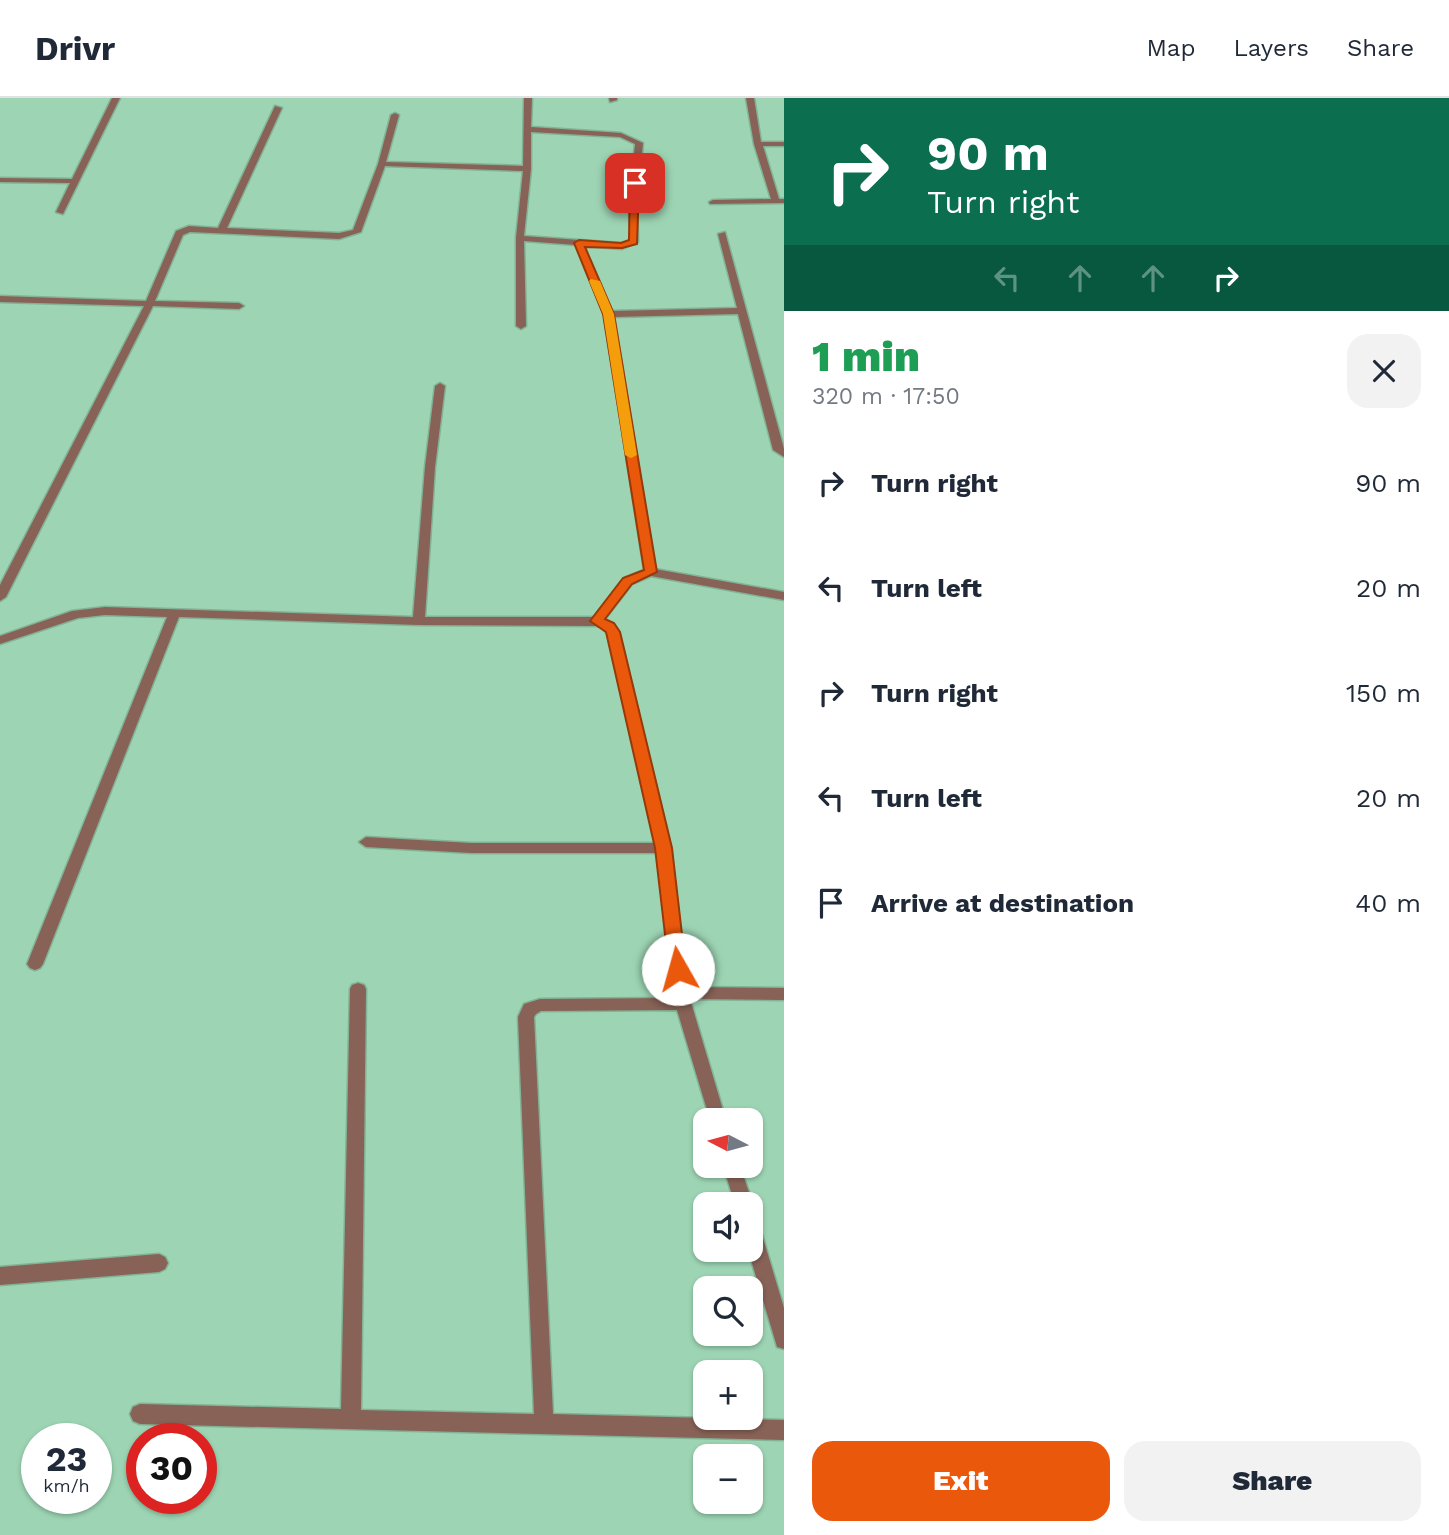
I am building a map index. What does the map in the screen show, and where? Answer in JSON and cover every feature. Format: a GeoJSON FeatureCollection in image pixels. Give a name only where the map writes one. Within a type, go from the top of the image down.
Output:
{"type":"FeatureCollection","features":[{"type":"Feature","properties":{"kind":"street"},"geometry":{"type":"LineString","coordinates":[[60,212],[116,98]]}},
{"type":"Feature","properties":{"kind":"street"},"geometry":{"type":"LineString","coordinates":[[521,326],[520,238],[527,169],[528,98]]}},
{"type":"Feature","properties":{"kind":"street"},"geometry":{"type":"LineString","coordinates":[[713,202],[780,201],[758,144],[750,98]]}},
{"type":"Feature","properties":{"kind":"street"},"geometry":{"type":"LineString","coordinates":[[222,229],[278,108]]}},
{"type":"Feature","properties":{"kind":"street"},"geometry":{"type":"LineString","coordinates":[[0,597],[149,305],[181,231],[222,229],[339,236],[354,234],[382,164],[395,115]]}},
{"type":"Feature","properties":{"kind":"street"},"geometry":{"type":"LineString","coordinates":[[520,238],[622,246],[634,242],[633,203],[639,143],[621,135],[527,129]]}},
{"type":"Feature","properties":{"kind":"street"},"geometry":{"type":"LineString","coordinates":[[758,144],[784,144]]}},
{"type":"Feature","properties":{"kind":"street"},"geometry":{"type":"LineString","coordinates":[[382,164],[527,169]]}},
{"type":"Feature","properties":{"kind":"street"},"geometry":{"type":"LineString","coordinates":[[0,180],[75,180]]}},
{"type":"Feature","properties":{"kind":"street"},"geometry":{"type":"LineString","coordinates":[[722,234],[778,450],[784,454]]}},
{"type":"Feature","properties":{"kind":"street"},"geometry":{"type":"LineString","coordinates":[[579,243],[609,314],[650,572]]}},
{"type":"Feature","properties":{"kind":"street"},"geometry":{"type":"LineString","coordinates":[[0,299],[239,306]]}},
{"type":"Feature","properties":{"kind":"street"},"geometry":{"type":"LineString","coordinates":[[609,314],[741,311]]}},
{"type":"Feature","properties":{"kind":"street"},"geometry":{"type":"LineString","coordinates":[[419,621],[430,467],[440,386]]}},
{"type":"Feature","properties":{"kind":"street"},"geometry":{"type":"LineString","coordinates":[[597,621],[628,581],[650,572],[784,596]]}},
{"type":"Feature","properties":{"kind":"street"},"geometry":{"type":"LineString","coordinates":[[0,640],[76,614],[105,611],[419,621],[597,621],[609,626],[613,632],[664,848],[682,999],[715,1108]]}},
{"type":"Feature","properties":{"kind":"street"},"geometry":{"type":"LineString","coordinates":[[35,964],[175,612]]}},
{"type":"Feature","properties":{"kind":"street"},"geometry":{"type":"LineString","coordinates":[[366,842],[471,848],[664,848]]}},
{"type":"Feature","properties":{"kind":"street"},"geometry":{"type":"LineString","coordinates":[[351,1419],[358,989]]}},
{"type":"Feature","properties":{"kind":"street"},"geometry":{"type":"LineString","coordinates":[[544,1424],[526,1017],[530,1009],[540,1005],[784,995]]}},
{"type":"Feature","properties":{"kind":"street"},"geometry":{"type":"LineString","coordinates":[[761,1262],[784,1340]]}},
{"type":"Feature","properties":{"kind":"street"},"geometry":{"type":"LineString","coordinates":[[0,1276],[159,1263]]}},
{"type":"Feature","properties":{"kind":"street"},"geometry":{"type":"LineString","coordinates":[[141,1414],[784,1430]]}},
{"type":"Feature","properties":{"kind":"slow traffic"},"geometry":{"type":"LineString","coordinates":[[595,281],[609,314],[631,455]]}},
{"type":"Feature","properties":{"kind":"route"},"geometry":{"type":"LineString","coordinates":[[635,183],[634,242],[622,246],[579,243],[609,314],[650,572],[628,581],[597,621],[609,626],[613,632],[664,848],[678,969]]}}]}
